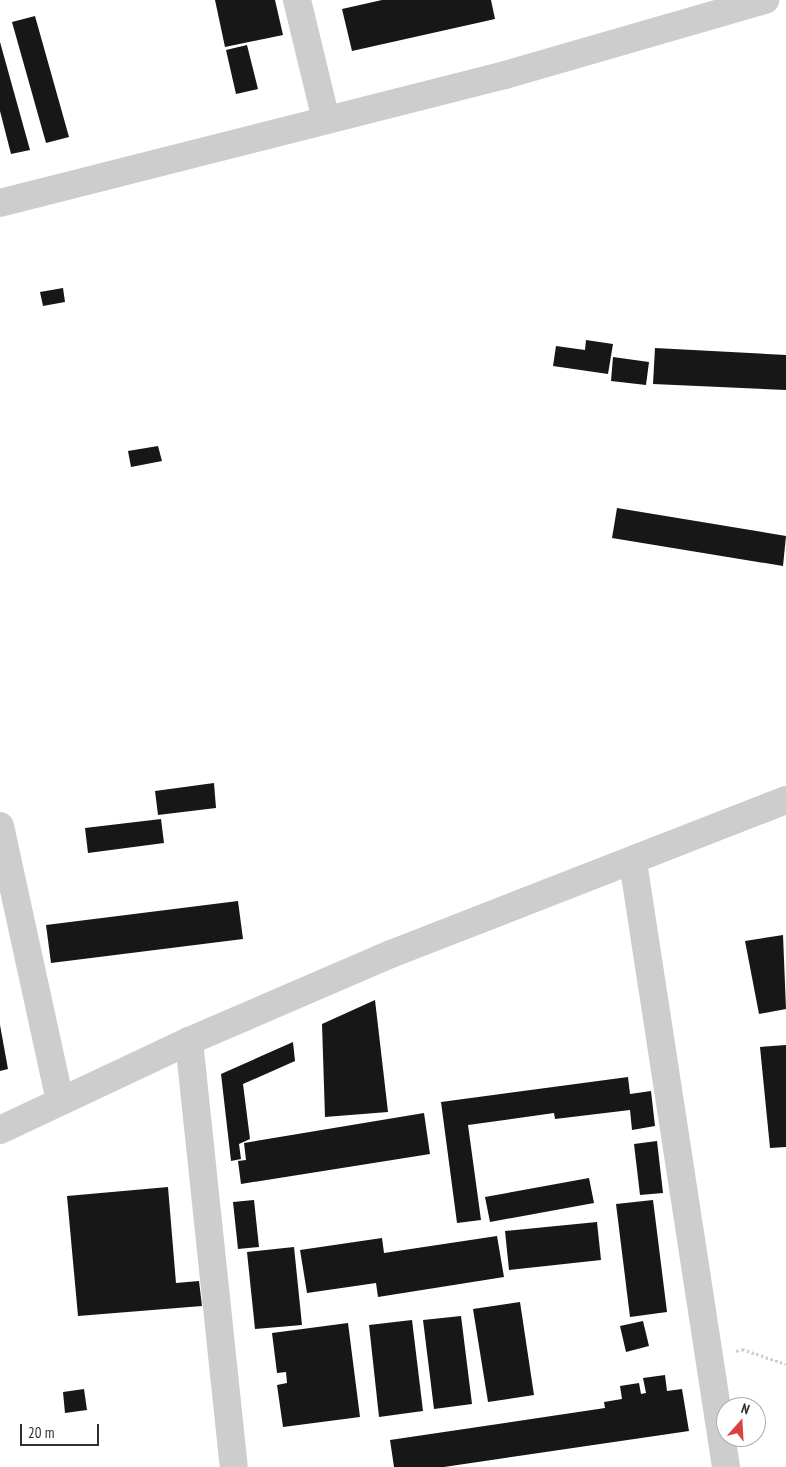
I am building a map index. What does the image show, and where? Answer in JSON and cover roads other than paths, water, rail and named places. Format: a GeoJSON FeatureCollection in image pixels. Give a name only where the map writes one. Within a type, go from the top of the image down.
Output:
{"type":"FeatureCollection","features":[{"type":"Feature","properties":{"kind":"street"},"geometry":{"type":"LineString","coordinates":[[297,0],[326,120]]}},
{"type":"Feature","properties":{"kind":"street"},"geometry":{"type":"LineString","coordinates":[[0,203],[505,75],[765,0]]}},
{"type":"Feature","properties":{"kind":"street"},"geometry":{"type":"LineString","coordinates":[[0,1130],[189,1041],[391,954],[633,862],[786,800]]}},
{"type":"Feature","properties":{"kind":"street"},"geometry":{"type":"LineString","coordinates":[[0,826],[60,1101]]}},
{"type":"Feature","properties":{"kind":"street"},"geometry":{"type":"LineString","coordinates":[[633,862],[726,1467]]}},
{"type":"Feature","properties":{"kind":"street"},"geometry":{"type":"LineString","coordinates":[[189,1041],[234,1467]]}}]}
